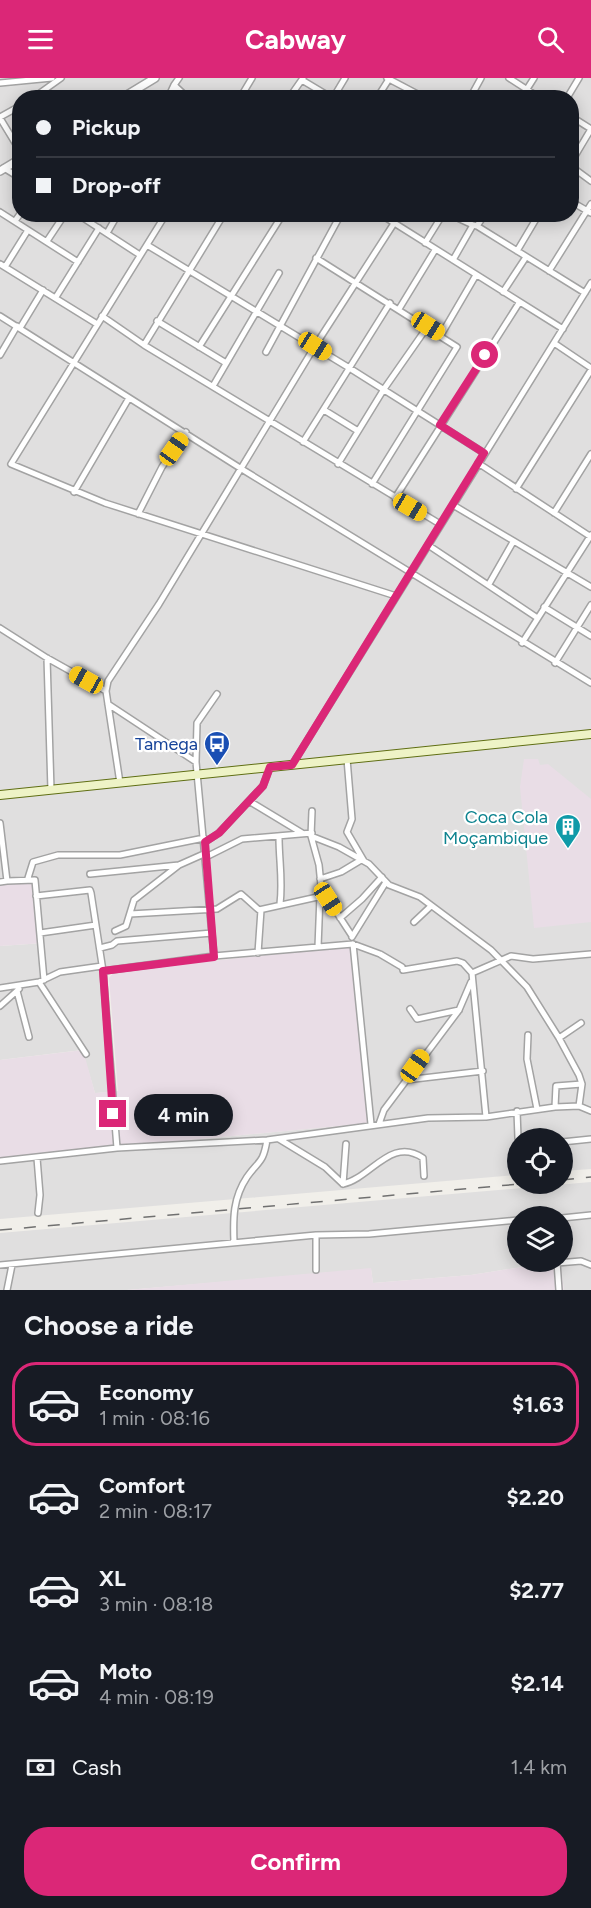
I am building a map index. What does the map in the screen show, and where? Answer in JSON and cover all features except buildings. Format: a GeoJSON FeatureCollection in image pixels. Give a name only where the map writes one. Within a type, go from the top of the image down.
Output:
{"type":"FeatureCollection","features":[{"type":"Feature","properties":{"kind":"main road"},"geometry":{"type":"LineString","coordinates":[[0,795],[591,734]]}},
{"type":"Feature","properties":{"kind":"street"},"geometry":{"type":"LineString","coordinates":[[0,83],[52,78]]}},
{"type":"Feature","properties":{"kind":"street"},"geometry":{"type":"LineString","coordinates":[[44,90],[61,78]]}},
{"type":"Feature","properties":{"kind":"street"},"geometry":{"type":"LineString","coordinates":[[135,90],[154,78]]}},
{"type":"Feature","properties":{"kind":"street"},"geometry":{"type":"LineString","coordinates":[[172,90],[179,78]]}},
{"type":"Feature","properties":{"kind":"street"},"geometry":{"type":"LineString","coordinates":[[509,78],[527,89],[534,78]]}},
{"type":"Feature","properties":{"kind":"street"},"geometry":{"type":"LineString","coordinates":[[303,79],[323,90]]}},
{"type":"Feature","properties":{"kind":"street"},"geometry":{"type":"LineString","coordinates":[[388,79],[410,90]]}},
{"type":"Feature","properties":{"kind":"street"},"geometry":{"type":"LineString","coordinates":[[174,85],[179,90]]}},
{"type":"Feature","properties":{"kind":"street"},"geometry":{"type":"LineString","coordinates":[[0,118],[12,138]]}},
{"type":"Feature","properties":{"kind":"street"},"geometry":{"type":"LineString","coordinates":[[579,149],[591,129]]}},
{"type":"Feature","properties":{"kind":"street"},"geometry":{"type":"LineString","coordinates":[[549,271],[589,212],[591,204]]}},
{"type":"Feature","properties":{"kind":"street"},"geometry":{"type":"LineString","coordinates":[[16,222],[78,262]]}},
{"type":"Feature","properties":{"kind":"street"},"geometry":{"type":"LineString","coordinates":[[47,241],[60,222]]}},
{"type":"Feature","properties":{"kind":"street"},"geometry":{"type":"LineString","coordinates":[[90,222],[140,255]]}},
{"type":"Feature","properties":{"kind":"street"},"geometry":{"type":"LineString","coordinates":[[107,233],[113,222]]}},
{"type":"Feature","properties":{"kind":"street"},"geometry":{"type":"LineString","coordinates":[[161,222],[11,464],[74,492],[138,514],[396,596]]}},
{"type":"Feature","properties":{"kind":"street"},"geometry":{"type":"LineString","coordinates":[[144,345],[219,222]]}},
{"type":"Feature","properties":{"kind":"street"},"geometry":{"type":"LineString","coordinates":[[199,346],[278,222]]}},
{"type":"Feature","properties":{"kind":"street"},"geometry":{"type":"LineString","coordinates":[[266,352],[336,222]]}},
{"type":"Feature","properties":{"kind":"street"},"geometry":{"type":"LineString","coordinates":[[391,222],[563,329]]}},
{"type":"Feature","properties":{"kind":"street"},"geometry":{"type":"LineString","coordinates":[[425,243],[438,222]]}},
{"type":"Feature","properties":{"kind":"street"},"geometry":{"type":"LineString","coordinates":[[468,222],[585,293]]}},
{"type":"Feature","properties":{"kind":"street"},"geometry":{"type":"LineString","coordinates":[[453,260],[478,222]]}},
{"type":"Feature","properties":{"kind":"street"},"geometry":{"type":"LineString","coordinates":[[517,251],[534,222]]}},
{"type":"Feature","properties":{"kind":"street"},"geometry":{"type":"LineString","coordinates":[[120,783],[106,691],[108,681],[159,604],[315,346],[394,224]]}},
{"type":"Feature","properties":{"kind":"street"},"geometry":{"type":"LineString","coordinates":[[56,297],[99,228]]}},
{"type":"Feature","properties":{"kind":"street"},"geometry":{"type":"LineString","coordinates":[[28,230],[3,265],[97,324]]}},
{"type":"Feature","properties":{"kind":"street"},"geometry":{"type":"LineString","coordinates":[[147,245],[315,346],[484,453]]}},
{"type":"Feature","properties":{"kind":"street"},"geometry":{"type":"LineString","coordinates":[[399,309],[435,250]]}},
{"type":"Feature","properties":{"kind":"street"},"geometry":{"type":"LineString","coordinates":[[503,292],[526,257]]}},
{"type":"Feature","properties":{"kind":"street"},"geometry":{"type":"LineString","coordinates":[[316,258],[456,345],[457,350],[372,484]]}},
{"type":"Feature","properties":{"kind":"street"},"geometry":{"type":"LineString","coordinates":[[213,386],[279,273]]}},
{"type":"Feature","properties":{"kind":"street"},"geometry":{"type":"LineString","coordinates":[[441,335],[476,275]]}},
{"type":"Feature","properties":{"kind":"street"},"geometry":{"type":"LineString","coordinates":[[292,765],[591,283]]}},
{"type":"Feature","properties":{"kind":"street"},"geometry":{"type":"LineString","coordinates":[[0,355],[43,290]]}},
{"type":"Feature","properties":{"kind":"street"},"geometry":{"type":"LineString","coordinates":[[303,442],[351,369],[390,303]]}},
{"type":"Feature","properties":{"kind":"street"},"geometry":{"type":"LineString","coordinates":[[395,498],[519,303]]}},
{"type":"Feature","properties":{"kind":"street"},"geometry":{"type":"LineString","coordinates":[[0,316],[240,468],[522,643],[591,683]]}},
{"type":"Feature","properties":{"kind":"street"},"geometry":{"type":"LineString","coordinates":[[102,316],[144,345],[440,524]]}},
{"type":"Feature","properties":{"kind":"street"},"geometry":{"type":"LineString","coordinates":[[157,321],[226,363]]}},
{"type":"Feature","properties":{"kind":"street"},"geometry":{"type":"LineString","coordinates":[[338,464],[384,389],[428,326]]}},
{"type":"Feature","properties":{"kind":"street"},"geometry":{"type":"LineString","coordinates":[[516,489],[591,369],[554,343]]}},
{"type":"Feature","properties":{"kind":"street"},"geometry":{"type":"LineString","coordinates":[[74,492],[129,398]]}},
{"type":"Feature","properties":{"kind":"street"},"geometry":{"type":"LineString","coordinates":[[324,410],[358,431]]}},
{"type":"Feature","properties":{"kind":"street"},"geometry":{"type":"LineString","coordinates":[[138,514],[162,467],[186,432]]}},
{"type":"Feature","properties":{"kind":"street"},"geometry":{"type":"LineString","coordinates":[[554,513],[591,454]]}},
{"type":"Feature","properties":{"kind":"street"},"geometry":{"type":"LineString","coordinates":[[478,463],[591,536],[543,607],[522,643]]}},
{"type":"Feature","properties":{"kind":"street"},"geometry":{"type":"LineString","coordinates":[[453,505],[591,587]]}},
{"type":"Feature","properties":{"kind":"street"},"geometry":{"type":"LineString","coordinates":[[489,584],[513,542]]}},
{"type":"Feature","properties":{"kind":"street"},"geometry":{"type":"LineString","coordinates":[[428,545],[537,617]]}},
{"type":"Feature","properties":{"kind":"street"},"geometry":{"type":"LineString","coordinates":[[555,663],[591,605]]}},
{"type":"Feature","properties":{"kind":"street"},"geometry":{"type":"LineString","coordinates":[[543,607],[591,636]]}},
{"type":"Feature","properties":{"kind":"street"},"geometry":{"type":"LineString","coordinates":[[0,628],[106,691]]}},
{"type":"Feature","properties":{"kind":"street"},"geometry":{"type":"LineString","coordinates":[[47,658],[51,790]]}},
{"type":"Feature","properties":{"kind":"street"},"geometry":{"type":"LineString","coordinates":[[214,957],[199,774],[196,762],[197,723],[217,694]]}},
{"type":"Feature","properties":{"kind":"street"},"geometry":{"type":"LineString","coordinates":[[108,704],[196,762]]}},
{"type":"Feature","properties":{"kind":"street"},"geometry":{"type":"LineString","coordinates":[[347,759],[352,819],[347,832],[363,860],[384,880],[414,893],[503,961],[527,987],[560,1038],[582,1084],[579,1106]]}},
{"type":"Feature","properties":{"kind":"street"},"geometry":{"type":"LineString","coordinates":[[28,878],[33,862],[58,855],[120,855],[205,840],[219,833],[249,801],[266,781],[270,767]]}},
{"type":"Feature","properties":{"kind":"street"},"geometry":{"type":"LineString","coordinates":[[249,801],[302,833],[311,835],[363,860]]}},
{"type":"Feature","properties":{"kind":"street"},"geometry":{"type":"LineString","coordinates":[[312,811],[311,835],[321,896],[318,947]]}},
{"type":"Feature","properties":{"kind":"street"},"geometry":{"type":"LineString","coordinates":[[0,823],[7,881]]}},
{"type":"Feature","properties":{"kind":"street"},"geometry":{"type":"LineString","coordinates":[[90,873],[179,865],[238,841],[302,833]]}},
{"type":"Feature","properties":{"kind":"street"},"geometry":{"type":"LineString","coordinates":[[279,837],[279,865],[283,875],[280,904]]}},
{"type":"Feature","properties":{"kind":"street"},"geometry":{"type":"LineString","coordinates":[[320,879],[341,872],[363,860]]}},
{"type":"Feature","properties":{"kind":"street"},"geometry":{"type":"LineString","coordinates":[[115,931],[126,926],[134,900],[179,865]]}},
{"type":"Feature","properties":{"kind":"street"},"geometry":{"type":"LineString","coordinates":[[0,882],[35,878],[42,981],[86,1054]]}},
{"type":"Feature","properties":{"kind":"street"},"geometry":{"type":"LineString","coordinates":[[340,918],[384,880]]}},
{"type":"Feature","properties":{"kind":"street"},"geometry":{"type":"LineString","coordinates":[[371,1124],[352,936],[384,880]]}},
{"type":"Feature","properties":{"kind":"street"},"geometry":{"type":"LineString","coordinates":[[36,896],[90,890],[103,968],[117,1148]]}},
{"type":"Feature","properties":{"kind":"street"},"geometry":{"type":"LineString","coordinates":[[130,914],[211,909],[225,906],[243,894],[256,909],[261,910],[321,896],[327,898],[352,936]]}},
{"type":"Feature","properties":{"kind":"street"},"geometry":{"type":"LineString","coordinates":[[414,921],[431,906]]}},
{"type":"Feature","properties":{"kind":"street"},"geometry":{"type":"LineString","coordinates":[[258,953],[261,910]]}},
{"type":"Feature","properties":{"kind":"street"},"geometry":{"type":"LineString","coordinates":[[40,933],[96,924]]}},
{"type":"Feature","properties":{"kind":"street"},"geometry":{"type":"LineString","coordinates":[[100,948],[117,941],[212,933]]}},
{"type":"Feature","properties":{"kind":"street"},"geometry":{"type":"LineString","coordinates":[[0,988],[42,981],[60,972],[352,944],[380,954],[402,968],[457,961],[463,963],[473,976],[473,1000],[483,1071],[486,1117]]}},
{"type":"Feature","properties":{"kind":"street"},"geometry":{"type":"LineString","coordinates":[[379,1124],[384,1110],[459,1010],[473,976],[511,956],[533,959],[591,954]]}},
{"type":"Feature","properties":{"kind":"street"},"geometry":{"type":"LineString","coordinates":[[0,1005],[21,985]]}},
{"type":"Feature","properties":{"kind":"street"},"geometry":{"type":"LineString","coordinates":[[17,991],[29,1037]]}},
{"type":"Feature","properties":{"kind":"street"},"geometry":{"type":"LineString","coordinates":[[410,1009],[417,1019],[459,1010]]}},
{"type":"Feature","properties":{"kind":"street"},"geometry":{"type":"LineString","coordinates":[[560,1038],[580,1023]]}},
{"type":"Feature","properties":{"kind":"street"},"geometry":{"type":"LineString","coordinates":[[528,1035],[527,1059],[537,1109]]}},
{"type":"Feature","properties":{"kind":"street"},"geometry":{"type":"LineString","coordinates":[[406,1080],[483,1071]]}},
{"type":"Feature","properties":{"kind":"street"},"geometry":{"type":"LineString","coordinates":[[555,1107],[556,1086],[582,1084]]}},
{"type":"Feature","properties":{"kind":"street"},"geometry":{"type":"LineString","coordinates":[[0,1161],[117,1148],[267,1140],[371,1124],[428,1118],[486,1117],[555,1107],[579,1106],[591,1111]]}},
{"type":"Feature","properties":{"kind":"street"},"geometry":{"type":"LineString","coordinates":[[517,1111],[518,1128]]}},
{"type":"Feature","properties":{"kind":"street"},"geometry":{"type":"LineString","coordinates":[[277,1138],[325,1167],[344,1184]]}},
{"type":"Feature","properties":{"kind":"street"},"geometry":{"type":"LineString","coordinates":[[573,1141],[591,1139]]}},
{"type":"Feature","properties":{"kind":"street"},"geometry":{"type":"LineString","coordinates":[[234,1242],[233,1209],[248,1176],[264,1158],[267,1140]]}},
{"type":"Feature","properties":{"kind":"street"},"geometry":{"type":"LineString","coordinates":[[344,1184],[346,1144]]}},
{"type":"Feature","properties":{"kind":"street"},"geometry":{"type":"LineString","coordinates":[[344,1184],[386,1156],[399,1152],[423,1158],[424,1176]]}},
{"type":"Feature","properties":{"kind":"street"},"geometry":{"type":"LineString","coordinates":[[37,1158],[40,1195],[38,1213]]}},
{"type":"Feature","properties":{"kind":"street"},"geometry":{"type":"LineString","coordinates":[[573,1217],[591,1215]]}},
{"type":"Feature","properties":{"kind":"street"},"geometry":{"type":"LineString","coordinates":[[0,1264],[12,1265],[103,1253],[316,1234],[369,1234],[507,1221]]}},
{"type":"Feature","properties":{"kind":"street"},"geometry":{"type":"LineString","coordinates":[[316,1234],[316,1270]]}},
{"type":"Feature","properties":{"kind":"street"},"geometry":{"type":"LineString","coordinates":[[573,1261],[581,1261],[591,1265]]}},
{"type":"Feature","properties":{"kind":"street"},"geometry":{"type":"LineString","coordinates":[[7,1290],[12,1265]]}},
{"type":"Feature","properties":{"kind":"street"},"geometry":{"type":"LineString","coordinates":[[558,1272],[559,1290]]}},
{"type":"Feature","properties":{"kind":"shaded area"},"geometry":{"type":"Polygon","coordinates":[[[0,78],[591,78],[591,1169],[573,1170],[573,1128],[507,1128],[507,1176],[0,1219],[0,1158],[370,1123],[354,942],[104,968],[112,1092],[95,1093],[82,1050],[0,1060],[0,946],[44,943],[0,884],[0,78]]]}},
{"type":"Feature","properties":{"kind":"shaded area"},"geometry":{"type":"Polygon","coordinates":[[[524,759],[538,759],[540,765],[548,764],[591,799],[591,922],[534,928],[520,787],[524,759]]]}},
{"type":"Feature","properties":{"kind":"shaded area"},"geometry":{"type":"Polygon","coordinates":[[[36,879],[44,943],[0,946],[0,883],[36,879]]]}},
{"type":"Feature","properties":{"kind":"shaded area"},"geometry":{"type":"Polygon","coordinates":[[[354,945],[371,1123],[0,1158],[0,1060],[83,1050],[95,1093],[118,1091],[109,978],[114,972],[354,945]]]}},
{"type":"Feature","properties":{"kind":"shaded area"},"geometry":{"type":"Polygon","coordinates":[[[591,1182],[591,1290],[564,1290],[561,1272],[573,1272],[573,1206],[507,1206],[507,1269],[471,1275],[373,1283],[371,1269],[127,1290],[0,1290],[0,1233],[507,1189],[507,1194],[573,1194],[573,1184],[591,1182]]]}},
{"type":"Feature","properties":{"kind":"shaded area"},"geometry":{"type":"Polygon","coordinates":[[[371,1268],[373,1283],[471,1275],[507,1269],[507,1272],[561,1272],[564,1290],[127,1290],[371,1268]]]}},
{"type":"Feature","properties":{"kind":"railway"},"geometry":{"type":"LineString","coordinates":[[573,1179],[591,1177]]}},
{"type":"Feature","properties":{"kind":"railway"},"geometry":{"type":"LineString","coordinates":[[0,1230],[507,1185]]}},
{"type":"Feature","properties":{"kind":"place","name":"Tamega"},"geometry":{"type":"Point","coordinates":[217,767]}},
{"type":"Feature","properties":{"kind":"place","name":"Coca Cola Moçambique"},"geometry":{"type":"Point","coordinates":[568,850]}},
{"type":"Feature","properties":{"kind":"route"},"geometry":{"type":"LineString","coordinates":[[113,1114],[103,971],[214,957],[205,842],[219,833],[263,786],[270,767],[292,765],[484,453],[440,425],[485,355]]}}]}
